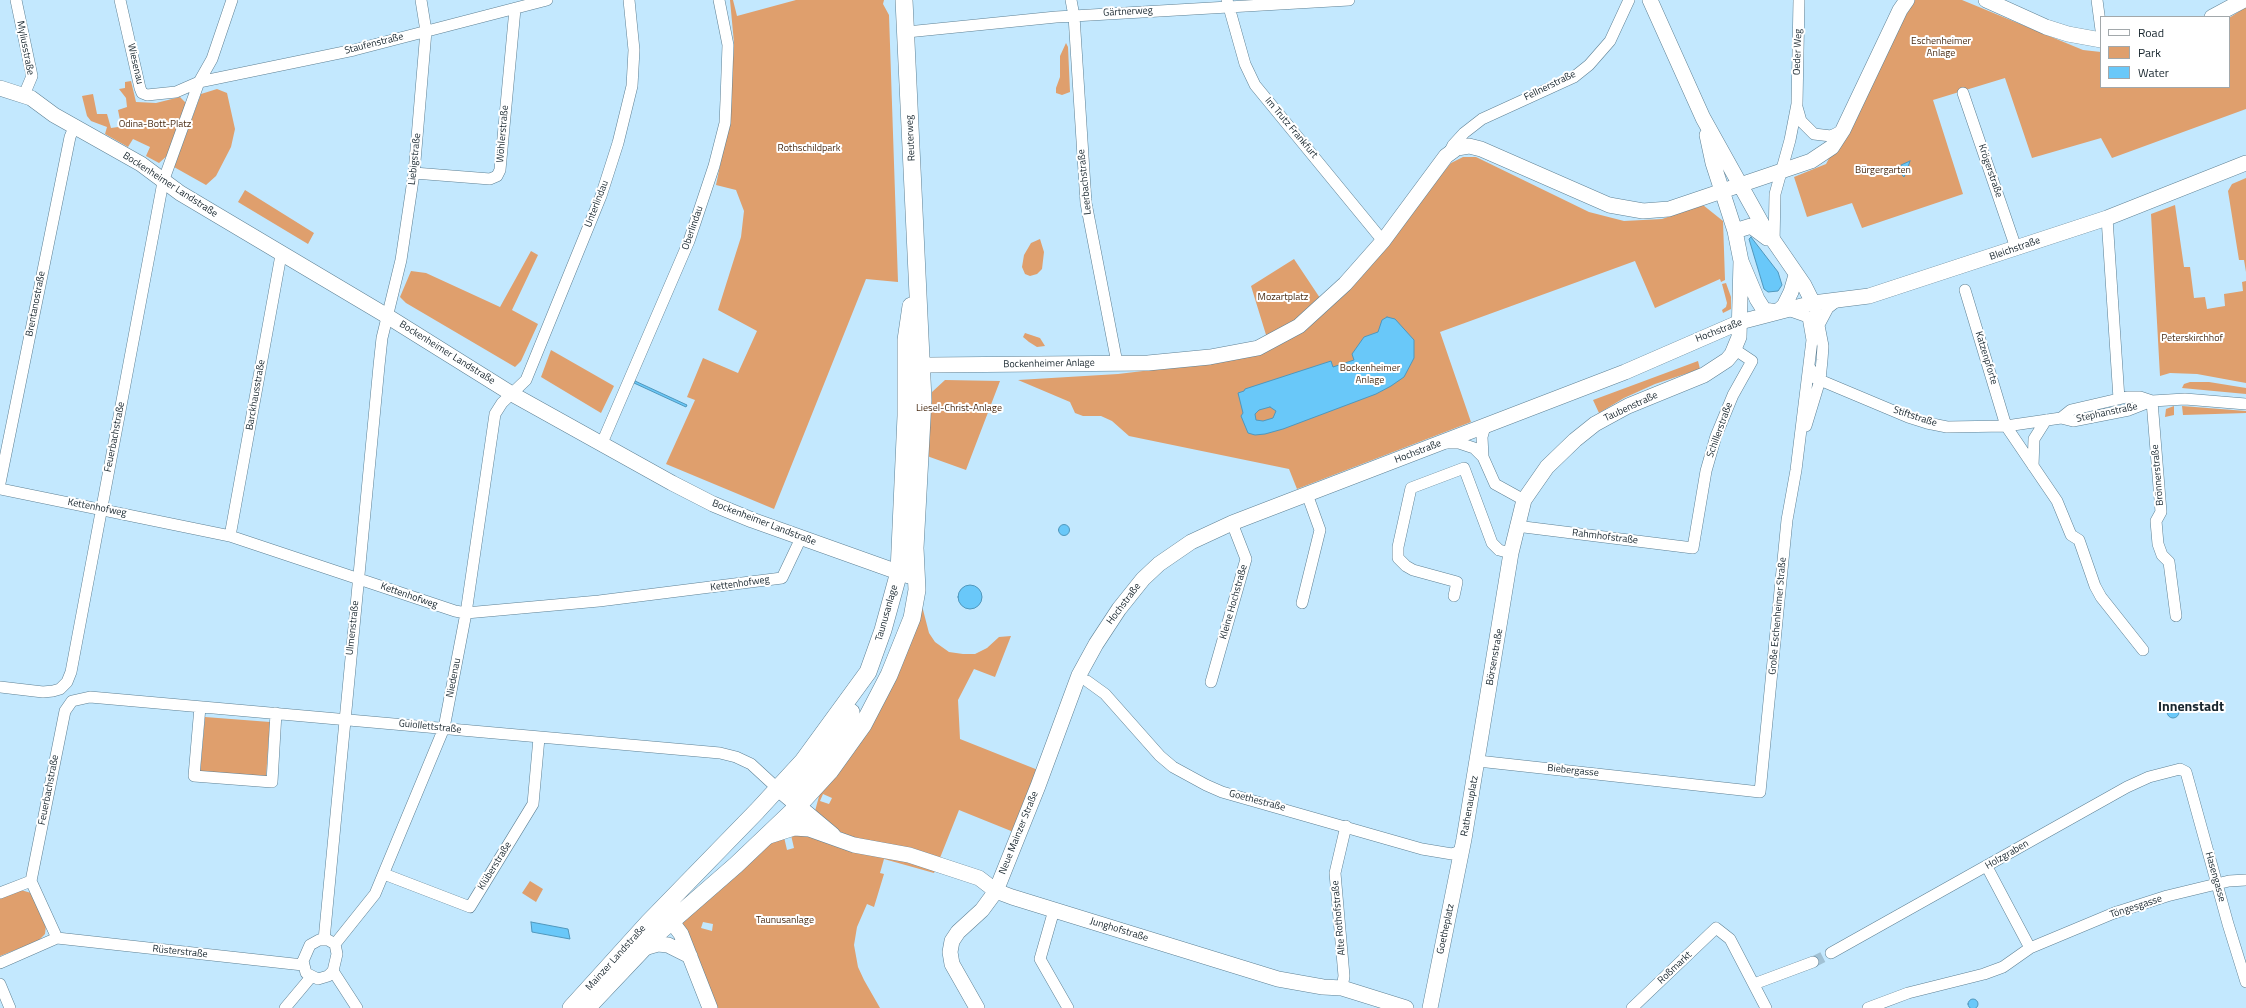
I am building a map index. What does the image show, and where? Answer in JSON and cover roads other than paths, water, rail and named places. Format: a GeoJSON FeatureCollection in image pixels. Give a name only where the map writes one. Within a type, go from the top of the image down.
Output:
{"type":"FeatureCollection","features":[{"type":"Feature","properties":{"kind":"main road","name":"Reuterweg"},"geometry":{"type":"LineString","coordinates":[[904,0],[907,32],[920,366]]}},
{"type":"Feature","properties":{"kind":"main road"},"geometry":{"type":"LineString","coordinates":[[1650,0],[1704,118],[1740,186],[1774,244]]}},
{"type":"Feature","properties":{"kind":"main road"},"geometry":{"type":"LineString","coordinates":[[1450,151],[1462,147],[1481,149],[1602,202],[1630,210],[1653,211],[1669,209],[1740,186],[1822,154],[1832,147],[1843,130],[1900,10],[1907,0]]}},
{"type":"Feature","properties":{"kind":"main road"},"geometry":{"type":"LineString","coordinates":[[1986,0],[2006,4],[2046,27],[2068,34],[2100,40]]}},
{"type":"Feature","properties":{"kind":"main road"},"geometry":{"type":"LineString","coordinates":[[2214,16],[2244,0]]}},
{"type":"Feature","properties":{"kind":"main road","name":"Bockenheimer Landstraße"},"geometry":{"type":"LineString","coordinates":[[0,88],[24,95],[54,115],[75,125],[148,169],[163,182],[281,255],[387,316],[512,394],[713,504],[801,538],[916,578]]}},
{"type":"Feature","properties":{"kind":"main road"},"geometry":{"type":"LineString","coordinates":[[1704,118],[1713,163],[1735,231],[1741,260],[1764,310],[1782,311],[1789,298],[1796,275]]}},
{"type":"Feature","properties":{"kind":"main road","name":"Bockenheimer Anlage"},"geometry":{"type":"LineString","coordinates":[[920,366],[1148,363],[1210,357],[1258,348],[1299,326],[1345,284],[1383,240],[1450,151]]}},
{"type":"Feature","properties":{"kind":"main road","name":"Bleichstraße"},"geometry":{"type":"LineString","coordinates":[[1782,311],[1813,303],[1869,296],[2107,218],[2246,164]]}},
{"type":"Feature","properties":{"kind":"main road"},"geometry":{"type":"LineString","coordinates":[[1735,231],[1751,226],[1774,244]]}},
{"type":"Feature","properties":{"kind":"main road","name":"Große Eschenheimer Straße"},"geometry":{"type":"LineString","coordinates":[[1774,244],[1796,275],[1813,303]]}},
{"type":"Feature","properties":{"kind":"main road","name":"Taubenstraße"},"geometry":{"type":"LineString","coordinates":[[1516,526],[1528,490],[1547,467],[1575,440],[1595,424],[1628,406],[1704,376],[1720,367],[1734,350],[1739,337],[1741,260]]}},
{"type":"Feature","properties":{"kind":"main road","name":"Reuterweg"},"geometry":{"type":"LineString","coordinates":[[907,379],[906,340],[917,277]]}},
{"type":"Feature","properties":{"kind":"main road","name":"Hochstraße"},"geometry":{"type":"LineString","coordinates":[[1096,644],[1131,592],[1159,564],[1191,542],[1232,522],[1624,372],[1740,322],[1782,311]]}},
{"type":"Feature","properties":{"kind":"main road"},"geometry":{"type":"LineString","coordinates":[[899,572],[902,532],[907,379],[920,366]]}},
{"type":"Feature","properties":{"kind":"main road","name":"Taunusanlage"},"geometry":{"type":"LineString","coordinates":[[667,915],[708,891],[764,838],[795,805],[814,789],[830,771],[863,725],[888,675],[912,618],[916,601],[915,555],[923,400],[920,366]]}},
{"type":"Feature","properties":{"kind":"main road","name":"Börsenstraße"},"geometry":{"type":"LineString","coordinates":[[1478,761],[1516,526]]}},
{"type":"Feature","properties":{"kind":"main road","name":"Taunusanlage"},"geometry":{"type":"LineString","coordinates":[[667,915],[686,885],[773,797],[813,749],[863,680],[884,630],[899,572]]}},
{"type":"Feature","properties":{"kind":"main road","name":"Neue Mainzer Straße"},"geometry":{"type":"LineString","coordinates":[[977,1008],[952,964],[951,945],[958,932],[982,910],[996,891],[1079,675],[1096,644]]}},
{"type":"Feature","properties":{"kind":"main road"},"geometry":{"type":"LineString","coordinates":[[773,797],[795,805],[798,785],[834,741],[858,701],[863,680]]}},
{"type":"Feature","properties":{"kind":"main road","name":"Rathenauplatz"},"geometry":{"type":"LineString","coordinates":[[1462,850],[1478,761]]}},
{"type":"Feature","properties":{"kind":"main road"},"geometry":{"type":"LineString","coordinates":[[764,838],[780,831],[814,826],[814,789]]}},
{"type":"Feature","properties":{"kind":"main road","name":"Taunusanlage"},"geometry":{"type":"LineString","coordinates":[[764,838],[773,797]]}},
{"type":"Feature","properties":{"kind":"main road","name":"Junghofstraße"},"geometry":{"type":"LineString","coordinates":[[795,805],[797,818],[838,840],[909,855],[979,878],[996,891],[1278,979],[1324,987],[1342,988],[1406,1008]]}},
{"type":"Feature","properties":{"kind":"main road","name":"Goetheplatz"},"geometry":{"type":"LineString","coordinates":[[1430,1008],[1462,850]]}},
{"type":"Feature","properties":{"kind":"main road"},"geometry":{"type":"LineString","coordinates":[[667,915],[681,934],[710,1008]]}},
{"type":"Feature","properties":{"kind":"main road","name":"Mainzer Landstraße"},"geometry":{"type":"LineString","coordinates":[[571,1008],[648,923],[667,915]]}},
{"type":"Feature","properties":{"kind":"main road","name":"Mainzer Landstraße"},"geometry":{"type":"LineString","coordinates":[[587,1008],[644,948],[667,915]]}},
{"type":"Feature","properties":{"kind":"main road"},"geometry":{"type":"LineString","coordinates":[[644,948],[658,944],[668,946],[690,956]]}},
{"type":"Feature","properties":{"kind":"street","name":"Myliusstraße"},"geometry":{"type":"LineString","coordinates":[[16,0],[32,76],[24,95]]}},
{"type":"Feature","properties":{"kind":"street","name":"Wiesenau"},"geometry":{"type":"LineString","coordinates":[[120,0],[142,93],[152,95],[176,92],[199,82]]}},
{"type":"Feature","properties":{"kind":"street","name":"Feuerbachstraße"},"geometry":{"type":"LineString","coordinates":[[0,687],[43,692],[60,689],[67,682],[71,672],[163,182],[199,82],[212,59],[232,0]]}},
{"type":"Feature","properties":{"kind":"street","name":"Liebigstraße"},"geometry":{"type":"LineString","coordinates":[[387,316],[401,260],[414,173],[426,31],[421,0]]}},
{"type":"Feature","properties":{"kind":"street","name":"Staufenstraße"},"geometry":{"type":"LineString","coordinates":[[199,82],[354,50],[547,0]]}},
{"type":"Feature","properties":{"kind":"street","name":"Unterlindau"},"geometry":{"type":"LineString","coordinates":[[512,394],[526,380],[601,196],[618,143],[632,86],[634,50],[629,0]]}},
{"type":"Feature","properties":{"kind":"street","name":"Oberlindau"},"geometry":{"type":"LineString","coordinates":[[602,443],[689,241],[714,166],[724,123],[728,45],[719,0]]}},
{"type":"Feature","properties":{"kind":"street","name":"Leerbachstraße"},"geometry":{"type":"LineString","coordinates":[[1071,0],[1074,16],[1086,202],[1117,363]]}},
{"type":"Feature","properties":{"kind":"street","name":"Gärtnerweg"},"geometry":{"type":"LineString","coordinates":[[907,32],[1228,3],[1348,0]]}},
{"type":"Feature","properties":{"kind":"street"},"geometry":{"type":"LineString","coordinates":[[1624,0],[1624,12]]}},
{"type":"Feature","properties":{"kind":"street","name":"Fellnerstraße"},"geometry":{"type":"LineString","coordinates":[[1450,151],[1453,144],[1464,133],[1482,119],[1574,77],[1589,65],[1610,41],[1629,0]]}},
{"type":"Feature","properties":{"kind":"street","name":"Oeder Weg"},"geometry":{"type":"LineString","coordinates":[[1774,244],[1774,204],[1781,171],[1790,140],[1796,104],[1799,0]]}},
{"type":"Feature","properties":{"kind":"street"},"geometry":{"type":"LineString","coordinates":[[2096,0],[2100,24]]}},
{"type":"Feature","properties":{"kind":"street","name":"Im Trutz Frankfurt"},"geometry":{"type":"LineString","coordinates":[[1228,3],[1244,64],[1255,85],[1383,240]]}},
{"type":"Feature","properties":{"kind":"street","name":"Wöhlerstraße"},"geometry":{"type":"LineString","coordinates":[[414,173],[490,179],[496,176],[500,170],[515,9]]}},
{"type":"Feature","properties":{"kind":"street","name":"Krögerstraße"},"geometry":{"type":"LineString","coordinates":[[1963,93],[2016,248]]}},
{"type":"Feature","properties":{"kind":"street","name":"Oeder Weg"},"geometry":{"type":"LineString","coordinates":[[1796,104],[1801,121],[1814,134],[1831,136],[1843,130]]}},
{"type":"Feature","properties":{"kind":"street","name":"Brentanostraße"},"geometry":{"type":"LineString","coordinates":[[0,483],[70,137],[75,125]]}},
{"type":"Feature","properties":{"kind":"street"},"geometry":{"type":"LineString","coordinates":[[2107,218],[2119,399]]}},
{"type":"Feature","properties":{"kind":"street","name":"Barckhausstraße"},"geometry":{"type":"LineString","coordinates":[[230,536],[281,255]]}},
{"type":"Feature","properties":{"kind":"street","name":"Katzenpforte"},"geometry":{"type":"LineString","coordinates":[[1965,290],[2006,426]]}},
{"type":"Feature","properties":{"kind":"street"},"geometry":{"type":"LineString","coordinates":[[1819,325],[1828,308],[1837,301]]}},
{"type":"Feature","properties":{"kind":"street","name":"Große Eschenheimer Straße"},"geometry":{"type":"LineString","coordinates":[[1800,439],[1809,419],[1820,380],[1823,346],[1813,303]]}},
{"type":"Feature","properties":{"kind":"street","name":"Große Eschenheimer Straße"},"geometry":{"type":"LineString","coordinates":[[1760,792],[1787,520],[1810,368],[1812,340],[1810,321],[1804,314],[1782,311]]}},
{"type":"Feature","properties":{"kind":"street","name":"Ulmenstraße"},"geometry":{"type":"LineString","coordinates":[[324,940],[379,366],[387,316]]}},
{"type":"Feature","properties":{"kind":"street","name":"Schillerstraße"},"geometry":{"type":"LineString","coordinates":[[1693,548],[1706,471],[1716,436],[1733,395],[1752,361],[1734,350]]}},
{"type":"Feature","properties":{"kind":"street","name":"Stiftstraße"},"geometry":{"type":"LineString","coordinates":[[1810,368],[1815,378],[1927,423],[1969,428],[2006,426]]}},
{"type":"Feature","properties":{"kind":"street","name":"Niedenau"},"geometry":{"type":"LineString","coordinates":[[335,944],[375,894],[444,728],[466,613],[495,414],[502,403],[512,394]]}},
{"type":"Feature","properties":{"kind":"street","name":"Stephanstraße"},"geometry":{"type":"LineString","coordinates":[[2061,418],[2071,410],[2119,399],[2140,397],[2152,401]]}},
{"type":"Feature","properties":{"kind":"street","name":"Stephanstraße"},"geometry":{"type":"LineString","coordinates":[[2006,426],[2061,418],[2073,421],[2129,410],[2152,401],[2185,399],[2246,404]]}},
{"type":"Feature","properties":{"kind":"street","name":"Brönnerstraße"},"geometry":{"type":"LineString","coordinates":[[2152,401],[2161,512],[2156,521],[2158,544],[2162,554],[2169,562],[2176,616]]}},
{"type":"Feature","properties":{"kind":"street"},"geometry":{"type":"LineString","coordinates":[[2034,469],[2034,439],[2046,420]]}},
{"type":"Feature","properties":{"kind":"street"},"geometry":{"type":"LineString","coordinates":[[1483,457],[1482,437],[1485,426]]}},
{"type":"Feature","properties":{"kind":"street"},"geometry":{"type":"LineString","coordinates":[[2006,426],[2057,501],[2071,535],[2079,540],[2095,586],[2101,597],[2143,650]]}},
{"type":"Feature","properties":{"kind":"street"},"geometry":{"type":"LineString","coordinates":[[1438,444],[1451,442],[1465,444],[1474,448],[1483,457],[1495,484],[1524,500]]}},
{"type":"Feature","properties":{"kind":"street"},"geometry":{"type":"LineString","coordinates":[[1454,596],[1457,582],[1414,570],[1406,566],[1398,558],[1398,547],[1411,488],[1464,468],[1492,543],[1499,550],[1511,553]]}},
{"type":"Feature","properties":{"kind":"street","name":"Kettenhofweg"},"geometry":{"type":"LineString","coordinates":[[0,489],[102,508],[230,536],[455,611],[466,613],[599,601],[782,578],[801,538]]}},
{"type":"Feature","properties":{"kind":"street"},"geometry":{"type":"LineString","coordinates":[[1302,603],[1320,530],[1307,494]]}},
{"type":"Feature","properties":{"kind":"street","name":"Kleine Hochstraße"},"geometry":{"type":"LineString","coordinates":[[1211,682],[1246,559],[1232,522]]}},
{"type":"Feature","properties":{"kind":"street","name":"Rahmhofstraße"},"geometry":{"type":"LineString","coordinates":[[1516,526],[1693,548]]}},
{"type":"Feature","properties":{"kind":"street","name":"Goethestraße"},"geometry":{"type":"LineString","coordinates":[[1087,681],[1104,694],[1160,756],[1173,767],[1222,792],[1346,826],[1422,849],[1452,854],[1462,850]]}},
{"type":"Feature","properties":{"kind":"street","name":"Guiollettstraße"},"geometry":{"type":"LineString","coordinates":[[72,702],[90,697],[720,753],[736,757],[751,764],[773,797]]}},
{"type":"Feature","properties":{"kind":"street","name":"Feuerbachstraße"},"geometry":{"type":"LineString","coordinates":[[31,881],[65,711],[72,702]]}},
{"type":"Feature","properties":{"kind":"street"},"geometry":{"type":"LineString","coordinates":[[200,707],[194,776],[272,782],[276,713]]}},
{"type":"Feature","properties":{"kind":"street","name":"Klüberstraße"},"geometry":{"type":"LineString","coordinates":[[384,874],[470,907],[533,804],[539,738]]}},
{"type":"Feature","properties":{"kind":"street","name":"Biebergasse"},"geometry":{"type":"LineString","coordinates":[[1478,761],[1760,792]]}},
{"type":"Feature","properties":{"kind":"street","name":"Holzgraben"},"geometry":{"type":"LineString","coordinates":[[1831,953],[2127,787],[2149,777],[2171,771],[2180,769],[2186,772]]}},
{"type":"Feature","properties":{"kind":"street","name":"Hasengasse"},"geometry":{"type":"LineString","coordinates":[[2186,772],[2246,982]]}},
{"type":"Feature","properties":{"kind":"street","name":"Alte Rothofstraße"},"geometry":{"type":"LineString","coordinates":[[1342,988],[1344,976],[1335,873],[1346,826]]}},
{"type":"Feature","properties":{"kind":"street"},"geometry":{"type":"LineString","coordinates":[[1987,866],[2030,948]]}},
{"type":"Feature","properties":{"kind":"street","name":"Töngesgasse"},"geometry":{"type":"LineString","coordinates":[[1868,1008],[1908,993],[2003,967],[2030,948],[2114,914],[2167,896],[2218,884],[2246,880]]}},
{"type":"Feature","properties":{"kind":"street"},"geometry":{"type":"LineString","coordinates":[[0,893],[31,881],[57,938],[0,963]]}},
{"type":"Feature","properties":{"kind":"street"},"geometry":{"type":"LineString","coordinates":[[1054,910],[1040,959],[1068,1008]]}},
{"type":"Feature","properties":{"kind":"street","name":"Roßmarkt"},"geometry":{"type":"LineString","coordinates":[[1632,1008],[1716,928],[1730,939],[1754,984]]}},
{"type":"Feature","properties":{"kind":"street","name":"Rüsterstraße"},"geometry":{"type":"LineString","coordinates":[[57,938],[303,965]]}},
{"type":"Feature","properties":{"kind":"street"},"geometry":{"type":"LineString","coordinates":[[324,940],[335,944],[336,960],[333,971],[323,978],[312,977],[306,973],[303,965],[304,956],[310,945],[324,940]]}},
{"type":"Feature","properties":{"kind":"street"},"geometry":{"type":"LineString","coordinates":[[1766,1008],[1754,984],[1813,962]]}},
{"type":"Feature","properties":{"kind":"street"},"geometry":{"type":"LineString","coordinates":[[333,971],[357,1008]]}},
{"type":"Feature","properties":{"kind":"street"},"geometry":{"type":"LineString","coordinates":[[286,1008],[312,977]]}},
{"type":"Feature","properties":{"kind":"street"},"geometry":{"type":"LineString","coordinates":[[0,984],[10,1008]]}},
{"type":"Feature","properties":{"kind":"water"},"geometry":{"type":"Polygon","coordinates":[[[1910,161],[1904,177],[1902,175],[1901,165],[1910,161]]]}},
{"type":"Feature","properties":{"kind":"water"},"geometry":{"type":"Polygon","coordinates":[[[1751,237],[1778,272],[1782,285],[1778,291],[1768,292],[1764,289],[1749,239],[1751,237]]]}},
{"type":"Feature","properties":{"kind":"water"},"geometry":{"type":"Polygon","coordinates":[[[1387,317],[1395,319],[1414,340],[1414,358],[1404,377],[1376,394],[1283,429],[1265,434],[1255,435],[1248,433],[1241,416],[1243,413],[1238,393],[1244,391],[1245,389],[1331,361],[1333,367],[1354,360],[1352,354],[1364,337],[1378,332],[1382,320],[1387,317]],[[1270,407],[1259,410],[1255,414],[1256,420],[1263,421],[1273,418],[1276,411],[1270,407]]]}},
{"type":"Feature","properties":{"kind":"water"},"geometry":{"type":"Polygon","coordinates":[[[635,381],[687,405],[686,407],[634,383],[635,381]]]}},
{"type":"Feature","properties":{"kind":"water"},"geometry":{"type":"Polygon","coordinates":[[[1062,525],[1066,525],[1068,526],[1068,534],[1062,535],[1059,532],[1059,528],[1062,525]]]}},
{"type":"Feature","properties":{"kind":"water"},"geometry":{"type":"Polygon","coordinates":[[[970,585],[975,586],[981,592],[981,602],[975,608],[970,609],[965,608],[959,602],[958,597],[959,592],[965,586],[970,585]]]}},
{"type":"Feature","properties":{"kind":"water"},"geometry":{"type":"Polygon","coordinates":[[[2175,706],[2178,707],[2178,717],[2171,718],[2168,717],[2167,710],[2168,707],[2175,706]]]}},
{"type":"Feature","properties":{"kind":"water"},"geometry":{"type":"Polygon","coordinates":[[[531,922],[568,929],[570,939],[532,932],[531,922]]]}},
{"type":"Feature","properties":{"kind":"water"},"geometry":{"type":"Polygon","coordinates":[[[1973,999],[1978,1004],[1973,1009],[1968,1004],[1973,999]]]}},
{"type":"Feature","properties":{"kind":"tunnel"},"geometry":{"type":"LineString","coordinates":[[1813,962],[1831,953]]}},
{"type":"Feature","properties":{"kind":"district","name":"Innenstadt"},"geometry":{"type":"Point","coordinates":[2191,708]}},
{"type":"Feature","properties":{"kind":"park label","name":"Eschenheimer Anlage"},"geometry":{"type":"Point","coordinates":[1941,48]}},
{"type":"Feature","properties":{"kind":"park label","name":"Odina-Bott-Platz"},"geometry":{"type":"Point","coordinates":[155,125]}},
{"type":"Feature","properties":{"kind":"park label","name":"Rothschildpark"},"geometry":{"type":"Point","coordinates":[809,149]}},
{"type":"Feature","properties":{"kind":"park label","name":"Bürgergarten"},"geometry":{"type":"Point","coordinates":[1883,171]}},
{"type":"Feature","properties":{"kind":"park label","name":"Mozartplatz"},"geometry":{"type":"Point","coordinates":[1283,298]}},
{"type":"Feature","properties":{"kind":"park label","name":"Peterskirchhof"},"geometry":{"type":"Point","coordinates":[2192,339]}},
{"type":"Feature","properties":{"kind":"park label","name":"Liesel-Christ-Anlage"},"geometry":{"type":"Point","coordinates":[959,409]}}]}
